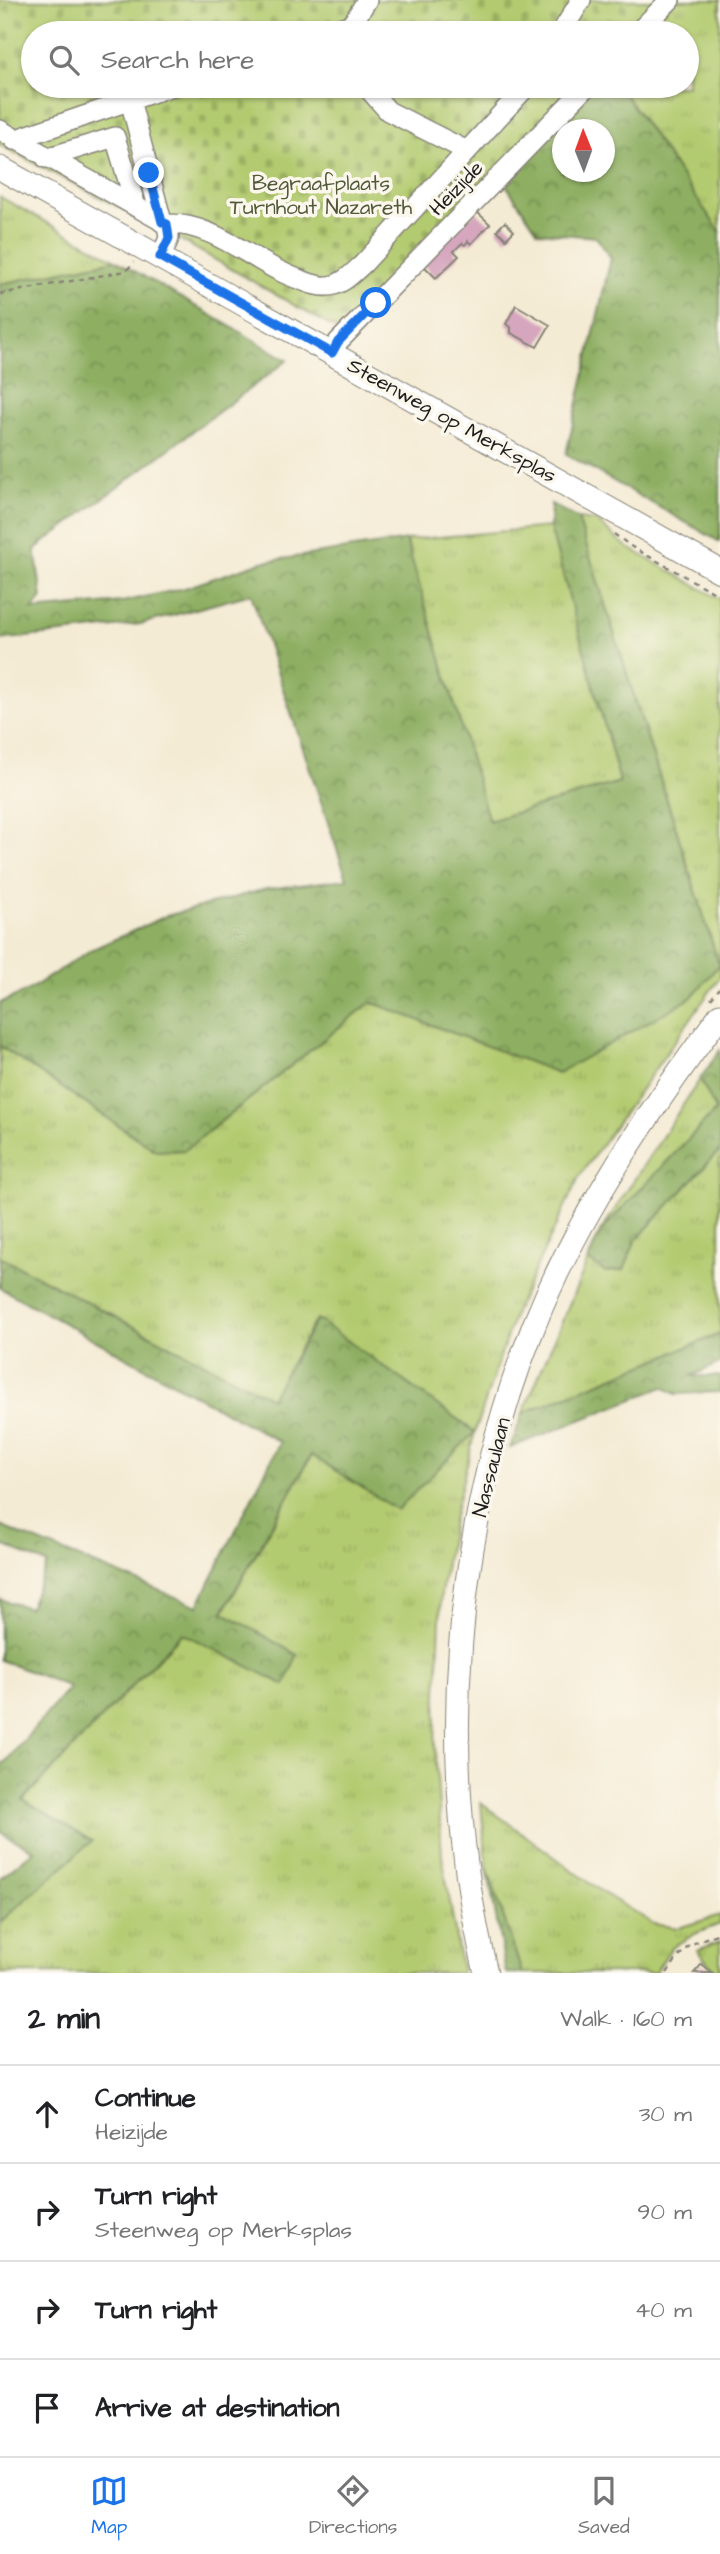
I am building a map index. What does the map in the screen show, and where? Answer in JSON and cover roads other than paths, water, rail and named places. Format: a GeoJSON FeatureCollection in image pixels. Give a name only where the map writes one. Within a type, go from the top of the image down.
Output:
{"type":"FeatureCollection","features":[{"type":"Feature","properties":{"kind":"main road","name":"Steenweg op Merksplas"},"geometry":{"type":"LineString","coordinates":[[0,168],[720,571]]}},
{"type":"Feature","properties":{"kind":"main road","name":"Nassaulaan"},"geometry":{"type":"LineString","coordinates":[[486,1973],[476,1932],[464,1855],[457,1730],[460,1641],[472,1546],[491,1454],[536,1322],[579,1232],[713,1011]]}},
{"type":"Feature","properties":{"kind":"street"},"geometry":{"type":"LineString","coordinates":[[356,21],[367,0]]}},
{"type":"Feature","properties":{"kind":"street"},"geometry":{"type":"LineString","coordinates":[[649,21],[670,0]]}},
{"type":"Feature","properties":{"kind":"street"},"geometry":{"type":"LineString","coordinates":[[568,21],[579,1]]}},
{"type":"Feature","properties":{"kind":"street"},"geometry":{"type":"LineString","coordinates":[[7,135],[136,98]]}},
{"type":"Feature","properties":{"kind":"street"},"geometry":{"type":"LineString","coordinates":[[377,98],[388,111],[467,151]]}},
{"type":"Feature","properties":{"kind":"street"},"geometry":{"type":"LineString","coordinates":[[7,135],[165,223],[183,224],[215,234],[272,268],[314,285],[329,287],[347,278],[363,264],[516,98]]}},
{"type":"Feature","properties":{"kind":"street","name":"Heizijde"},"geometry":{"type":"LineString","coordinates":[[332,353],[338,342],[575,98]]}},
{"type":"Feature","properties":{"kind":"street"},"geometry":{"type":"LineString","coordinates":[[130,100],[169,238],[153,253]]}},
{"type":"Feature","properties":{"kind":"street"},"geometry":{"type":"LineString","coordinates":[[46,158],[115,137],[136,207]]}},
{"type":"Feature","properties":{"kind":"park label","name":"Begraafplaats Turnhout Nazareth"},"geometry":{"type":"Point","coordinates":[321,195]}}]}
